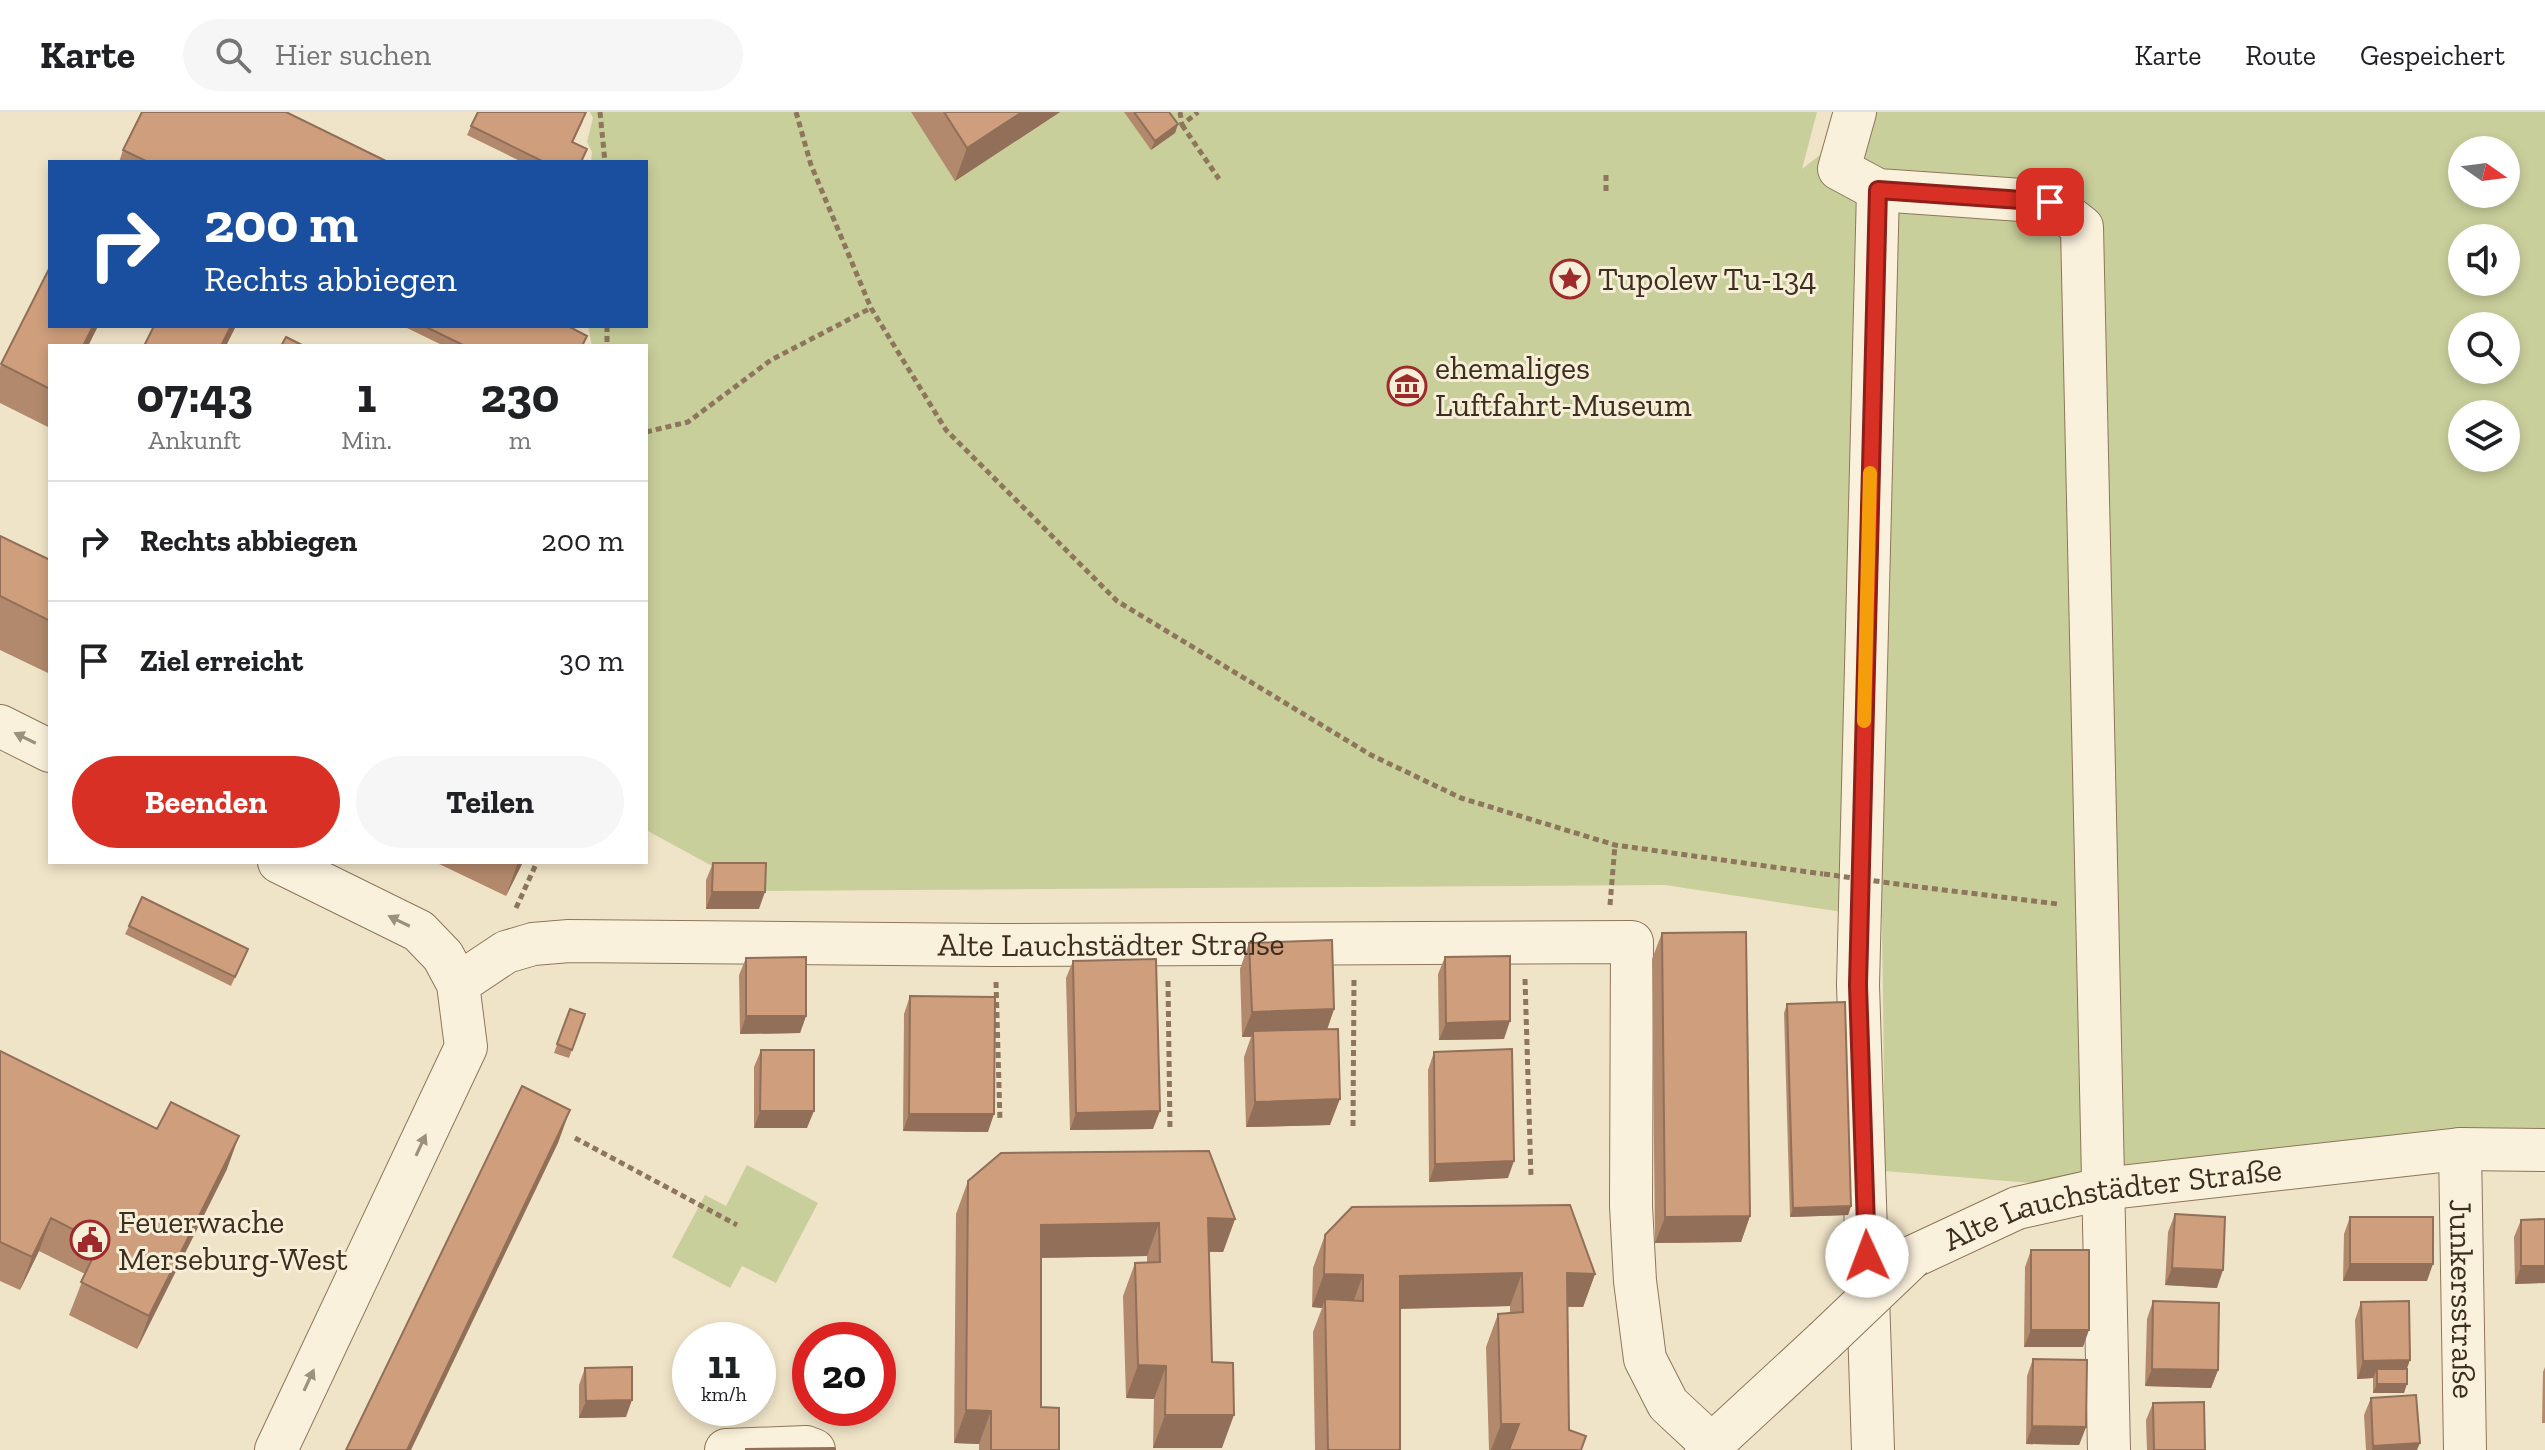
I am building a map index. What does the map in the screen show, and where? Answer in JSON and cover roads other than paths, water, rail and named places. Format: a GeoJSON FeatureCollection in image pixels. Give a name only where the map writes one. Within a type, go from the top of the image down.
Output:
{"type":"FeatureCollection","features":[{"type":"Feature","properties":{"kind":"street"},"geometry":{"type":"LineString","coordinates":[[1855,112],[1839,169],[1878,190],[2050,202],[2082,227],[2109,1450]]}},
{"type":"Feature","properties":{"kind":"street"},"geometry":{"type":"LineString","coordinates":[[1873,1450],[1858,985],[1878,190]]}},
{"type":"Feature","properties":{"kind":"street"},"geometry":{"type":"LineString","coordinates":[[0,726],[48,750]]}},
{"type":"Feature","properties":{"kind":"street"},"geometry":{"type":"LineString","coordinates":[[276,1450],[466,1047],[458,984],[443,956],[419,931],[283,864]]}},
{"type":"Feature","properties":{"kind":"street","name":"Alte Lauchstädter Straße"},"geometry":{"type":"LineString","coordinates":[[458,984],[506,952],[533,944],[569,941],[995,945],[1632,942],[1631,1206],[1635,1281],[1645,1359],[1668,1404],[1709,1447],[1912,1257],[2017,1208],[2102,1189],[2460,1149],[2545,1150]]}},
{"type":"Feature","properties":{"kind":"street","name":"Junkersstraße"},"geometry":{"type":"LineString","coordinates":[[2460,1149],[2465,1450]]}},
{"type":"Feature","properties":{"kind":"street"},"geometry":{"type":"LineString","coordinates":[[726,1450],[806,1447],[814,1450]]}},
{"type":"Feature","properties":{"kind":"place","name":"Tupolew Tu-134"},"geometry":{"type":"Point","coordinates":[1570,279]}},
{"type":"Feature","properties":{"kind":"place","name":"ehemaliges Luftfahrt-Museum"},"geometry":{"type":"Point","coordinates":[1407,386]}},
{"type":"Feature","properties":{"kind":"place","name":"Feuerwache Merseburg-West"},"geometry":{"type":"Point","coordinates":[90,1240]}}]}
